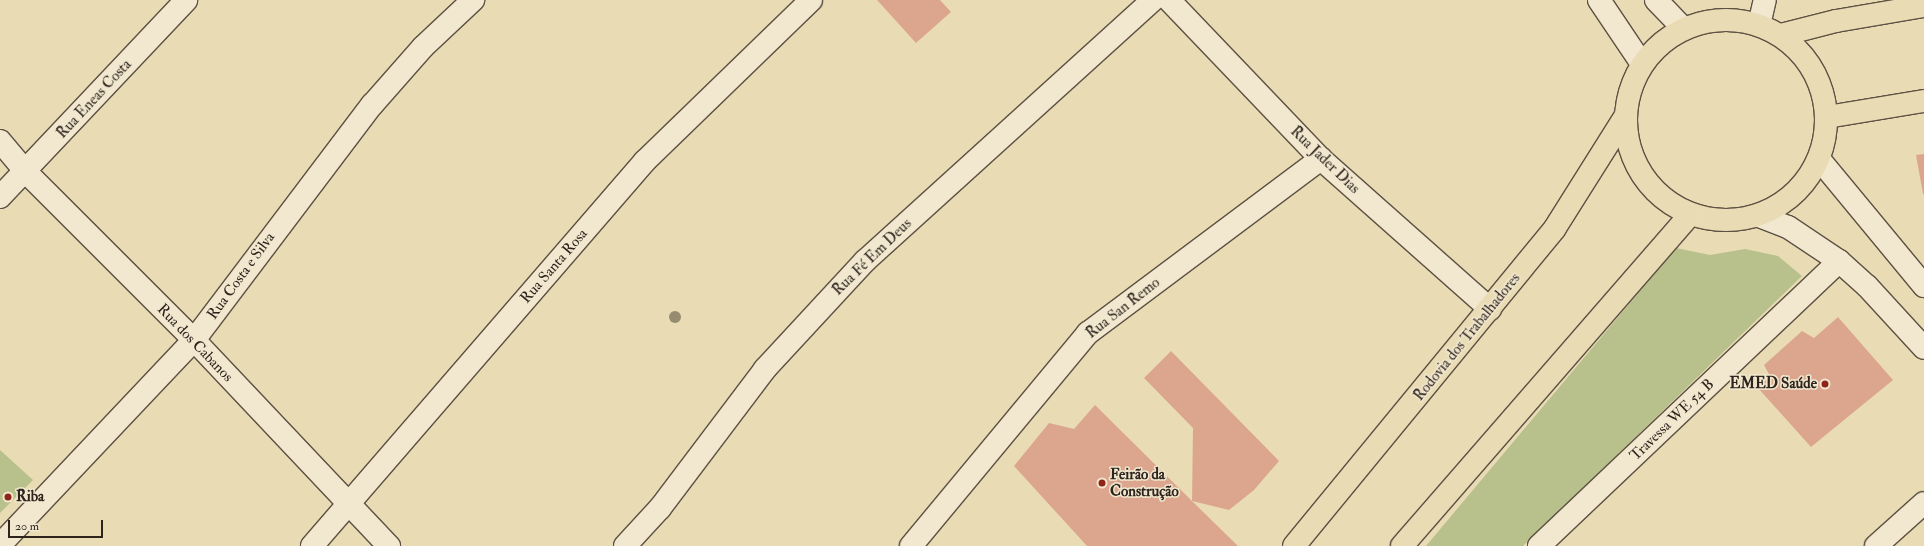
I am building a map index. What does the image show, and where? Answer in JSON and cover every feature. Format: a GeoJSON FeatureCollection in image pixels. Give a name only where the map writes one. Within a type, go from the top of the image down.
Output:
{"type":"FeatureCollection","features":[{"type":"Feature","properties":{"kind":"main road"},"geometry":{"type":"LineString","coordinates":[[1781,35],[1836,21],[1924,6]]}},
{"type":"Feature","properties":{"kind":"main road"},"geometry":{"type":"LineString","coordinates":[[1721,19],[1759,25],[1781,35],[1800,50],[1814,70],[1824,93],[1828,117],[1819,159],[1795,194],[1759,216],[1724,221],[1690,215],[1668,203],[1649,186],[1639,171],[1627,142],[1625,117],[1630,89],[1642,64],[1661,44],[1684,29],[1721,19]]}},
{"type":"Feature","properties":{"kind":"main road"},"geometry":{"type":"LineString","coordinates":[[1828,117],[1924,101]]}},
{"type":"Feature","properties":{"kind":"main road","name":"Rodovia dos Trabalhadores"},"geometry":{"type":"LineString","coordinates":[[1294,546],[1555,228],[1625,117]]}},
{"type":"Feature","properties":{"kind":"main road"},"geometry":{"type":"LineString","coordinates":[[1402,546],[1690,215]]}},
{"type":"Feature","properties":{"kind":"street","name":"Rua Eneas Costa"},"geometry":{"type":"LineString","coordinates":[[0,197],[26,172],[186,0]]}},
{"type":"Feature","properties":{"kind":"street","name":"Rua Costa e Silva"},"geometry":{"type":"LineString","coordinates":[[0,545],[194,340],[372,105],[422,47],[473,0]]}},
{"type":"Feature","properties":{"kind":"street","name":"Rua Santa Rosa"},"geometry":{"type":"LineString","coordinates":[[312,546],[645,161],[811,0]]}},
{"type":"Feature","properties":{"kind":"street","name":"Rua Fé Em Deus"},"geometry":{"type":"LineString","coordinates":[[625,546],[660,508],[765,369],[860,266],[1153,0]]}},
{"type":"Feature","properties":{"kind":"street","name":"Rua Jader Dias"},"geometry":{"type":"LineString","coordinates":[[1170,0],[1321,159],[1490,309]]}},
{"type":"Feature","properties":{"kind":"street"},"geometry":{"type":"LineString","coordinates":[[1599,0],[1642,64]]}},
{"type":"Feature","properties":{"kind":"street"},"geometry":{"type":"LineString","coordinates":[[1656,0],[1684,29]]}},
{"type":"Feature","properties":{"kind":"street"},"geometry":{"type":"LineString","coordinates":[[1759,25],[1765,0]]}},
{"type":"Feature","properties":{"kind":"street","name":"Rua dos Cabanos"},"geometry":{"type":"LineString","coordinates":[[0,141],[26,172],[194,340],[348,505],[389,546]]}},
{"type":"Feature","properties":{"kind":"street","name":"Rua San Remo"},"geometry":{"type":"LineString","coordinates":[[911,546],[1088,333],[1321,159]]}},
{"type":"Feature","properties":{"kind":"street"},"geometry":{"type":"LineString","coordinates":[[1819,159],[1924,286]]}},
{"type":"Feature","properties":{"kind":"street"},"geometry":{"type":"LineString","coordinates":[[1759,216],[1788,227],[1839,261],[1867,286],[1924,348]]}},
{"type":"Feature","properties":{"kind":"street","name":"Travessa WE 54 B"},"geometry":{"type":"LineString","coordinates":[[1540,546],[1839,261]]}},
{"type":"Feature","properties":{"kind":"street"},"geometry":{"type":"LineString","coordinates":[[1876,546],[1924,503]]}},
{"type":"Feature","properties":{"kind":"green space"},"geometry":{"type":"Polygon","coordinates":[[[1676,248],[1710,255],[1745,249],[1778,256],[1802,276],[1523,546],[1426,546],[1676,248]]]}},
{"type":"Feature","properties":{"kind":"green space","name":"Riba"},"geometry":{"type":"Polygon","coordinates":[[[0,450],[33,480],[0,513],[0,450]]]}},
{"type":"Feature","properties":{"kind":"building"},"geometry":{"type":"Polygon","coordinates":[[[877,0],[940,0],[951,12],[916,43],[877,0]]]}},
{"type":"Feature","properties":{"kind":"building"},"geometry":{"type":"Polygon","coordinates":[[[1924,154],[1924,194],[1923,194],[1916,155],[1924,154]]]}},
{"type":"Feature","properties":{"kind":"building","name":"EMED Saúde"},"geometry":{"type":"Polygon","coordinates":[[[1838,317],[1893,380],[1811,447],[1758,388],[1770,376],[1764,365],[1802,331],[1814,338],[1838,317]]]}},
{"type":"Feature","properties":{"kind":"building"},"geometry":{"type":"Polygon","coordinates":[[[1171,351],[1279,461],[1254,490],[1229,510],[1192,501],[1193,428],[1144,378],[1171,351]]]}},
{"type":"Feature","properties":{"kind":"building","name":"Feirão da Construção"},"geometry":{"type":"Polygon","coordinates":[[[1095,405],[1238,546],[1087,546],[1014,466],[1049,423],[1074,429],[1095,405]]]}},
{"type":"Feature","properties":{"kind":"place","name":"EMED Saúde"},"geometry":{"type":"Point","coordinates":[1825,384]}},
{"type":"Feature","properties":{"kind":"place","name":"Feirão da Construção"},"geometry":{"type":"Point","coordinates":[1102,483]}},
{"type":"Feature","properties":{"kind":"place","name":"Riba"},"geometry":{"type":"Point","coordinates":[8,497]}}]}
